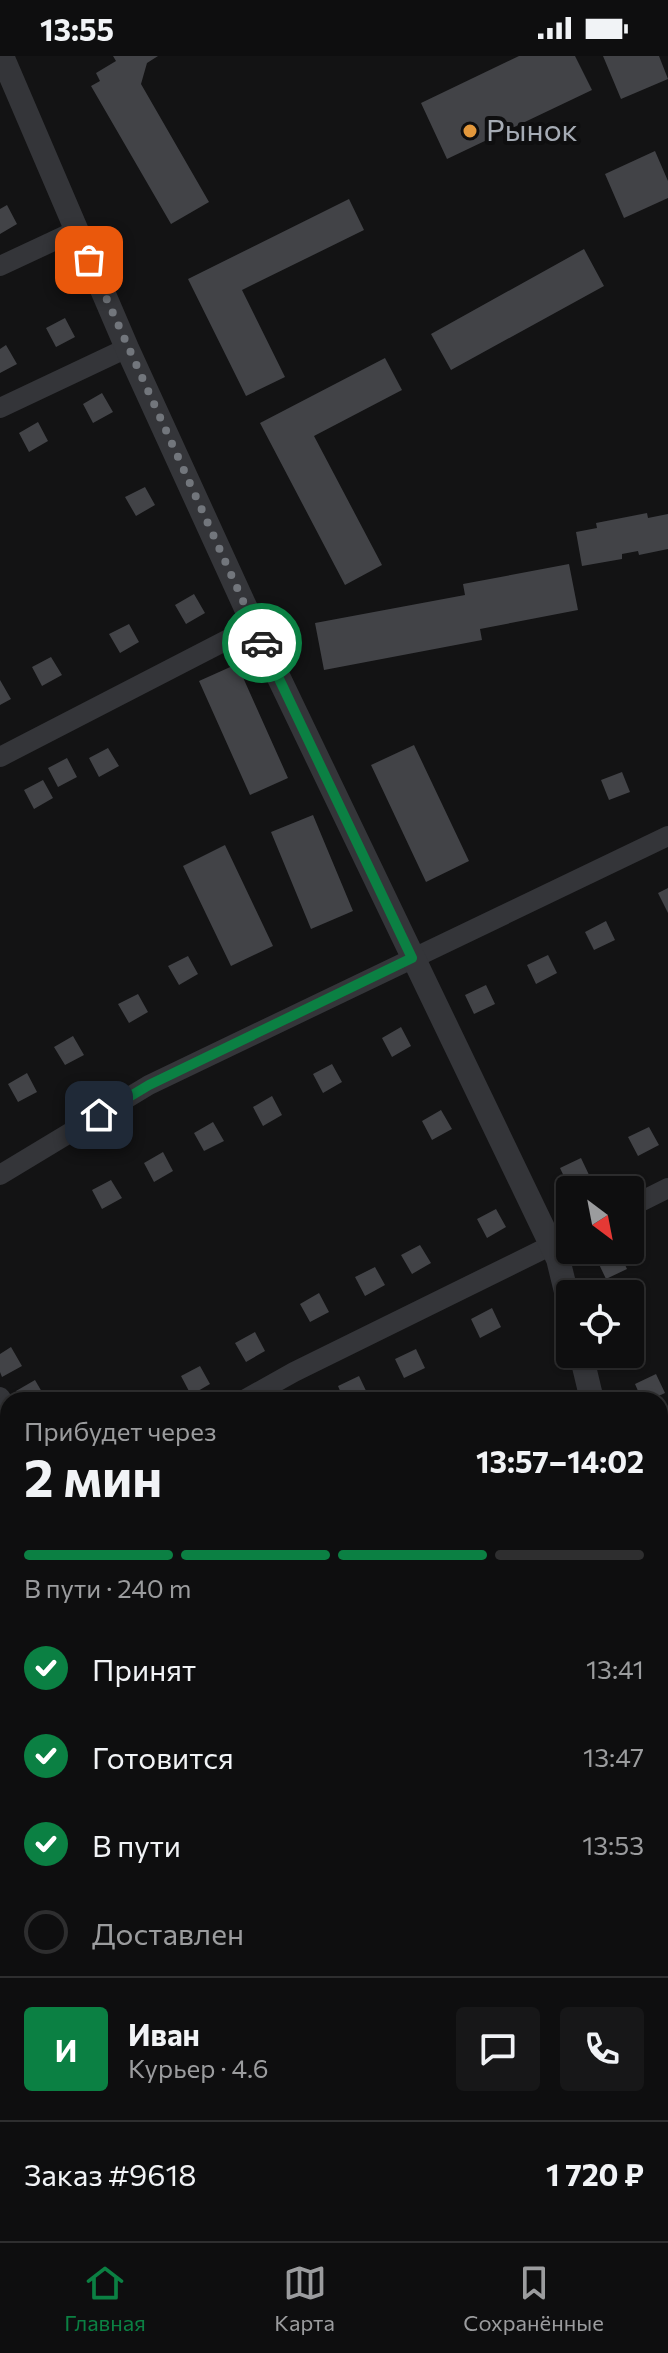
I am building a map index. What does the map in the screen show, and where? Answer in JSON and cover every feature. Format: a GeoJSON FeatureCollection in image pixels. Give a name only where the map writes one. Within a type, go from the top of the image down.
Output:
{"type":"FeatureCollection","features":[{"type":"Feature","properties":{"kind":"street"},"geometry":{"type":"LineString","coordinates":[[2,56],[127,348],[254,626],[412,958],[556,1232]]}},
{"type":"Feature","properties":{"kind":"street"},"geometry":{"type":"LineString","coordinates":[[0,266],[77,230]]}},
{"type":"Feature","properties":{"kind":"street"},"geometry":{"type":"LineString","coordinates":[[0,408],[127,348]]}},
{"type":"Feature","properties":{"kind":"street"},"geometry":{"type":"LineString","coordinates":[[0,757],[254,626]]}},
{"type":"Feature","properties":{"kind":"street"},"geometry":{"type":"LineString","coordinates":[[0,1175],[149,1085],[668,836]]}},
{"type":"Feature","properties":{"kind":"street"},"geometry":{"type":"LineString","coordinates":[[644,1200],[668,1188]]}},
{"type":"Feature","properties":{"kind":"street"},"geometry":{"type":"LineString","coordinates":[[258,1392],[556,1243]]}},
{"type":"Feature","properties":{"kind":"street"},"geometry":{"type":"LineString","coordinates":[[584,1368],[590,1392]]}},
{"type":"Feature","properties":{"kind":"building"},"geometry":{"type":"Polygon","coordinates":[[[113,56],[158,56],[147,63],[141,84],[209,202],[171,224],[91,86],[100,81],[96,73],[116,61],[113,56]]]}},
{"type":"Feature","properties":{"kind":"building","name":"Рынок"},"geometry":{"type":"Polygon","coordinates":[[[519,56],[575,56],[592,90],[447,159],[421,103],[519,56]]]}},
{"type":"Feature","properties":{"kind":"building"},"geometry":{"type":"Polygon","coordinates":[[[603,56],[659,56],[668,79],[621,99],[603,56]]]}},
{"type":"Feature","properties":{"kind":"building"},"geometry":{"type":"Polygon","coordinates":[[[655,151],[668,181],[668,198],[624,218],[605,174],[655,151]]]}},
{"type":"Feature","properties":{"kind":"building"},"geometry":{"type":"Polygon","coordinates":[[[349,199],[364,230],[242,290],[285,377],[246,396],[188,279],[349,199]]]}},
{"type":"Feature","properties":{"kind":"building"},"geometry":{"type":"Polygon","coordinates":[[[7,205],[17,224],[0,234],[0,209],[7,205]]]}},
{"type":"Feature","properties":{"kind":"building"},"geometry":{"type":"Polygon","coordinates":[[[584,249],[604,286],[451,370],[431,334],[584,249]]]}},
{"type":"Feature","properties":{"kind":"building"},"geometry":{"type":"Polygon","coordinates":[[[65,318],[75,337],[56,347],[46,328],[65,318]]]}},
{"type":"Feature","properties":{"kind":"building"},"geometry":{"type":"Polygon","coordinates":[[[6,345],[17,364],[0,373],[0,349],[6,345]]]}},
{"type":"Feature","properties":{"kind":"building"},"geometry":{"type":"Polygon","coordinates":[[[385,358],[402,390],[314,436],[382,565],[345,585],[260,423],[385,358]]]}},
{"type":"Feature","properties":{"kind":"building"},"geometry":{"type":"Polygon","coordinates":[[[102,393],[113,412],[93,423],[83,404],[102,393]]]}},
{"type":"Feature","properties":{"kind":"building"},"geometry":{"type":"Polygon","coordinates":[[[38,422],[48,441],[29,452],[19,433],[38,422]]]}},
{"type":"Feature","properties":{"kind":"building"},"geometry":{"type":"Polygon","coordinates":[[[145,487],[155,505],[136,516],[125,497],[145,487]]]}},
{"type":"Feature","properties":{"kind":"building"},"geometry":{"type":"Polygon","coordinates":[[[647,513],[648,518],[668,514],[668,549],[639,555],[638,551],[622,554],[622,559],[582,566],[576,532],[597,528],[596,523],[647,513]]]}},
{"type":"Feature","properties":{"kind":"building"},"geometry":{"type":"Polygon","coordinates":[[[569,564],[578,610],[480,629],[482,640],[324,670],[315,623],[465,595],[463,584],[569,564]]]}},
{"type":"Feature","properties":{"kind":"building"},"geometry":{"type":"Polygon","coordinates":[[[194,594],[205,613],[186,624],[175,605],[194,594]]]}},
{"type":"Feature","properties":{"kind":"building"},"geometry":{"type":"Polygon","coordinates":[[[129,624],[139,642],[120,653],[109,634],[129,624]]]}},
{"type":"Feature","properties":{"kind":"building"},"geometry":{"type":"Polygon","coordinates":[[[51,657],[62,675],[42,686],[32,667],[51,657]]]}},
{"type":"Feature","properties":{"kind":"building"},"geometry":{"type":"Polygon","coordinates":[[[237,664],[288,778],[250,795],[199,681],[237,664]]]}},
{"type":"Feature","properties":{"kind":"building"},"geometry":{"type":"Polygon","coordinates":[[[0,680],[11,699],[0,705],[0,680]]]}},
{"type":"Feature","properties":{"kind":"building"},"geometry":{"type":"Polygon","coordinates":[[[414,745],[469,861],[426,882],[371,765],[414,745]]]}},
{"type":"Feature","properties":{"kind":"building"},"geometry":{"type":"Polygon","coordinates":[[[108,748],[119,766],[99,777],[89,758],[108,748]]]}},
{"type":"Feature","properties":{"kind":"building"},"geometry":{"type":"Polygon","coordinates":[[[67,758],[77,777],[58,787],[48,768],[67,758]]]}},
{"type":"Feature","properties":{"kind":"building"},"geometry":{"type":"Polygon","coordinates":[[[622,772],[630,792],[609,800],[601,780],[622,772]]]}},
{"type":"Feature","properties":{"kind":"building"},"geometry":{"type":"Polygon","coordinates":[[[43,780],[53,798],[34,809],[24,790],[43,780]]]}},
{"type":"Feature","properties":{"kind":"building"},"geometry":{"type":"Polygon","coordinates":[[[313,815],[353,911],[311,929],[271,832],[313,815]]]}},
{"type":"Feature","properties":{"kind":"building"},"geometry":{"type":"Polygon","coordinates":[[[225,845],[273,946],[231,966],[183,866],[225,845]]]}},
{"type":"Feature","properties":{"kind":"building"},"geometry":{"type":"Polygon","coordinates":[[[668,888],[668,913],[658,893],[668,888]]]}},
{"type":"Feature","properties":{"kind":"building"},"geometry":{"type":"Polygon","coordinates":[[[606,921],[615,940],[594,950],[585,932],[606,921]]]}},
{"type":"Feature","properties":{"kind":"building"},"geometry":{"type":"Polygon","coordinates":[[[548,955],[557,973],[536,984],[527,965],[548,955]]]}},
{"type":"Feature","properties":{"kind":"building"},"geometry":{"type":"Polygon","coordinates":[[[188,956],[198,974],[179,985],[168,966],[188,956]]]}},
{"type":"Feature","properties":{"kind":"building"},"geometry":{"type":"Polygon","coordinates":[[[486,985],[495,1004],[474,1014],[465,995],[486,985]]]}},
{"type":"Feature","properties":{"kind":"building"},"geometry":{"type":"Polygon","coordinates":[[[138,994],[148,1012],[129,1023],[118,1004],[138,994]]]}},
{"type":"Feature","properties":{"kind":"building"},"geometry":{"type":"Polygon","coordinates":[[[401,1027],[411,1046],[392,1057],[382,1038],[401,1027]]]}},
{"type":"Feature","properties":{"kind":"building"},"geometry":{"type":"Polygon","coordinates":[[[73,1036],[84,1055],[65,1065],[54,1047],[73,1036]]]}},
{"type":"Feature","properties":{"kind":"building"},"geometry":{"type":"Polygon","coordinates":[[[332,1064],[342,1082],[323,1093],[313,1074],[332,1064]]]}},
{"type":"Feature","properties":{"kind":"building"},"geometry":{"type":"Polygon","coordinates":[[[27,1073],[37,1092],[18,1102],[8,1084],[27,1073]]]}},
{"type":"Feature","properties":{"kind":"building"},"geometry":{"type":"Polygon","coordinates":[[[272,1096],[282,1115],[263,1126],[253,1107],[272,1096]]]}},
{"type":"Feature","properties":{"kind":"building"},"geometry":{"type":"Polygon","coordinates":[[[441,1110],[452,1129],[432,1140],[422,1121],[441,1110]]]}},
{"type":"Feature","properties":{"kind":"building"},"geometry":{"type":"Polygon","coordinates":[[[213,1122],[224,1141],[204,1151],[194,1133],[213,1122]]]}},
{"type":"Feature","properties":{"kind":"building"},"geometry":{"type":"Polygon","coordinates":[[[649,1127],[659,1145],[638,1156],[628,1137],[649,1127]]]}},
{"type":"Feature","properties":{"kind":"building"},"geometry":{"type":"Polygon","coordinates":[[[163,1152],[173,1171],[154,1182],[144,1163],[163,1152]]]}},
{"type":"Feature","properties":{"kind":"building"},"geometry":{"type":"Polygon","coordinates":[[[581,1158],[590,1176],[564,1176],[560,1168],[581,1158]]]}},
{"type":"Feature","properties":{"kind":"building"},"geometry":{"type":"Polygon","coordinates":[[[111,1180],[122,1198],[102,1209],[92,1190],[111,1180]]]}},
{"type":"Feature","properties":{"kind":"building"},"geometry":{"type":"Polygon","coordinates":[[[496,1209],[506,1227],[487,1238],[477,1219],[496,1209]]]}},
{"type":"Feature","properties":{"kind":"building"},"geometry":{"type":"Polygon","coordinates":[[[420,1245],[431,1263],[412,1274],[401,1255],[420,1245]]]}},
{"type":"Feature","properties":{"kind":"building"},"geometry":{"type":"Polygon","coordinates":[[[599,1264],[625,1264],[627,1269],[606,1279],[599,1264]]]}},
{"type":"Feature","properties":{"kind":"building"},"geometry":{"type":"Polygon","coordinates":[[[375,1267],[385,1285],[365,1296],[355,1277],[375,1267]]]}},
{"type":"Feature","properties":{"kind":"building"},"geometry":{"type":"Polygon","coordinates":[[[319,1293],[329,1312],[310,1322],[300,1304],[319,1293]]]}},
{"type":"Feature","properties":{"kind":"building"},"geometry":{"type":"Polygon","coordinates":[[[492,1308],[501,1327],[480,1338],[471,1319],[492,1308]]]}},
{"type":"Feature","properties":{"kind":"building"},"geometry":{"type":"Polygon","coordinates":[[[255,1332],[265,1351],[246,1362],[235,1343],[255,1332]]]}},
{"type":"Feature","properties":{"kind":"building"},"geometry":{"type":"Polygon","coordinates":[[[11,1347],[22,1366],[2,1377],[0,1354],[11,1347]]]}},
{"type":"Feature","properties":{"kind":"building"},"geometry":{"type":"Polygon","coordinates":[[[416,1349],[425,1368],[404,1378],[395,1359],[416,1349]]]}},
{"type":"Feature","properties":{"kind":"building"},"geometry":{"type":"Polygon","coordinates":[[[200,1366],[210,1384],[196,1392],[189,1392],[181,1376],[200,1366]]]}},
{"type":"Feature","properties":{"kind":"building"},"geometry":{"type":"Polygon","coordinates":[[[656,1374],[665,1392],[638,1392],[635,1384],[656,1374]]]}},
{"type":"Feature","properties":{"kind":"building"},"geometry":{"type":"Polygon","coordinates":[[[359,1376],[367,1392],[341,1392],[338,1386],[359,1376]]]}},
{"type":"Feature","properties":{"kind":"building"},"geometry":{"type":"Polygon","coordinates":[[[35,1380],[42,1392],[17,1392],[35,1380]]]}},
{"type":"Feature","properties":{"kind":"way so far"},"geometry":{"type":"LineString","coordinates":[[89,260],[262,643]]}},
{"type":"Feature","properties":{"kind":"place","name":"Рынок"},"geometry":{"type":"Point","coordinates":[470,131]}},
{"type":"Feature","properties":{"kind":"route"},"geometry":{"type":"LineString","coordinates":[[99,1115],[149,1085],[412,958],[262,643]]}}]}
